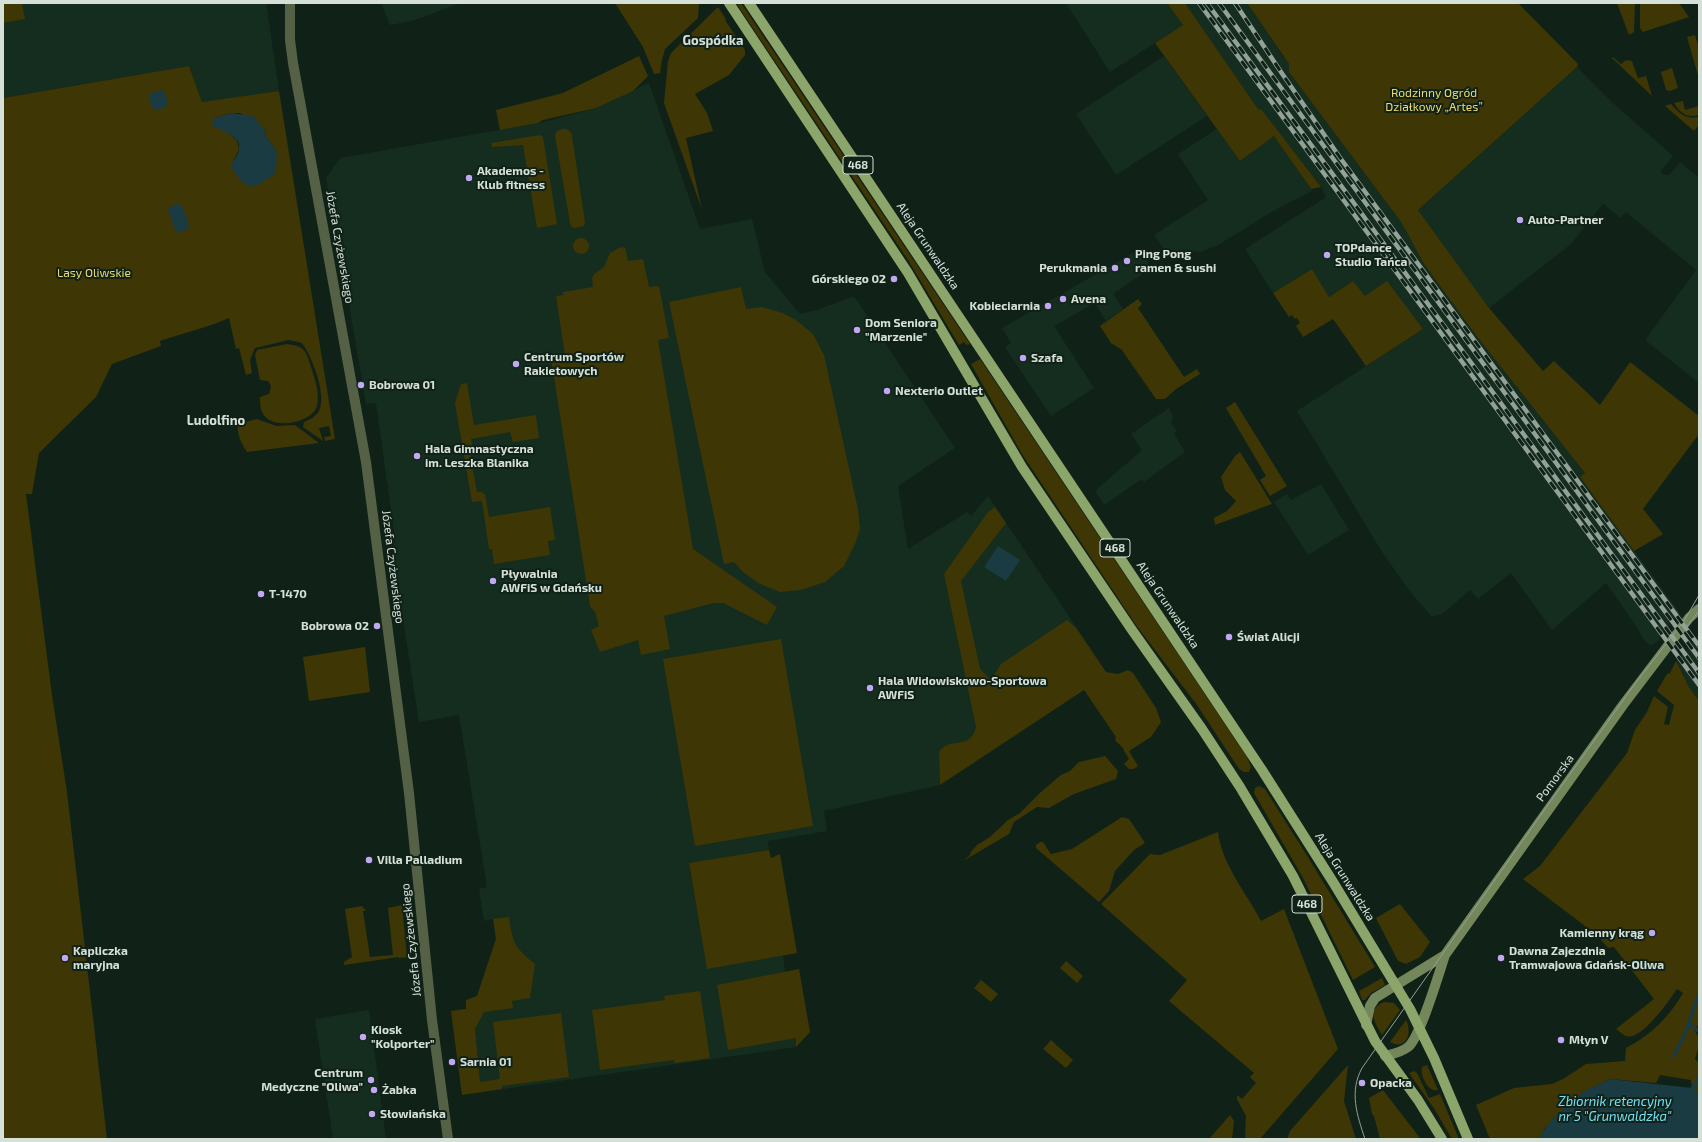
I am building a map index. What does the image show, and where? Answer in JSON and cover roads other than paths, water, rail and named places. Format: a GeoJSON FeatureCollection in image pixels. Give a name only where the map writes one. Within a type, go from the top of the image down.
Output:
{"type":"FeatureCollection","features":[{"type":"Feature","properties":{"kind":"main road","name":"468"},"geometry":{"type":"LineString","coordinates":[[729,3],[908,273],[1022,466],[1240,787],[1293,876],[1366,1025],[1385,1056],[1418,1100],[1442,1139]]}},
{"type":"Feature","properties":{"kind":"main road","name":"Aleja Grunwaldzka"},"geometry":{"type":"LineString","coordinates":[[749,3],[1205,683],[1333,882],[1420,1028],[1468,1139]]}},
{"type":"Feature","properties":{"kind":"main road","name":"Pomorska"},"geometry":{"type":"LineString","coordinates":[[1385,1056],[1400,1052],[1409,1047],[1414,1041],[1420,1028],[1445,955],[1627,700],[1689,618],[1699,600]]}},
{"type":"Feature","properties":{"kind":"main road","name":"Pomorska"},"geometry":{"type":"LineString","coordinates":[[1689,618],[1699,609]]}},
{"type":"Feature","properties":{"kind":"main road","name":"Pomorska"},"geometry":{"type":"LineString","coordinates":[[1366,1025],[1370,1006],[1376,998],[1445,955]]}},
{"type":"Feature","properties":{"kind":"street","name":"Józefa Czyżewskiego"},"geometry":{"type":"LineString","coordinates":[[290,3],[290,40],[294,71],[366,462],[409,793],[432,1020],[448,1139]]}},
{"type":"Feature","properties":{"kind":"water"},"geometry":{"type":"Polygon","coordinates":[[[163,90],[168,102],[166,106],[158,110],[153,108],[149,95],[150,93],[163,90]]]}},
{"type":"Feature","properties":{"kind":"water"},"geometry":{"type":"Polygon","coordinates":[[[232,113],[253,116],[264,129],[266,137],[276,149],[277,160],[275,174],[260,184],[251,187],[241,181],[231,167],[239,150],[237,141],[230,135],[213,126],[212,121],[214,118],[232,113]]]}},
{"type":"Feature","properties":{"kind":"water"},"geometry":{"type":"Polygon","coordinates":[[[178,203],[186,214],[189,228],[178,233],[174,228],[168,208],[178,203]]]}},
{"type":"Feature","properties":{"kind":"water"},"geometry":{"type":"Polygon","coordinates":[[[998,546],[1020,560],[1006,581],[984,567],[998,546]]]}},
{"type":"Feature","properties":{"kind":"water","name":"Zbiornik retencyjny nr 5 \"Grunwaldzka\""},"geometry":{"type":"Polygon","coordinates":[[[1610,1079],[1692,1088],[1699,1094],[1699,1139],[1539,1139],[1552,1120],[1570,1102],[1585,1091],[1610,1079]]]}},
{"type":"Feature","properties":{"kind":"waterway"},"geometry":{"type":"LineString","coordinates":[[1674,1056],[1686,1031],[1699,993]]}},
{"type":"Feature","properties":{"kind":"waterway"},"geometry":{"type":"LineString","coordinates":[[1688,1024],[1699,1031]]}},
{"type":"Feature","properties":{"kind":"waterway"},"geometry":{"type":"LineString","coordinates":[[1690,1092],[1699,1078]]}},
{"type":"Feature","properties":{"kind":"tram line"},"geometry":{"type":"LineString","coordinates":[[1365,1139],[1359,1121],[1355,1095],[1358,1077],[1362,1068],[1637,681],[1684,621],[1699,595]]}},
{"type":"Feature","properties":{"kind":"tram line"},"geometry":{"type":"LineString","coordinates":[[1684,630],[1699,611]]}},
{"type":"Feature","properties":{"kind":"railway"},"geometry":{"type":"LineString","coordinates":[[1199,3],[1699,685]]}},
{"type":"Feature","properties":{"kind":"railway"},"geometry":{"type":"LineString","coordinates":[[1207,3],[1699,673]]}},
{"type":"Feature","properties":{"kind":"railway"},"geometry":{"type":"LineString","coordinates":[[1219,3],[1699,658]]}},
{"type":"Feature","properties":{"kind":"railway"},"geometry":{"type":"LineString","coordinates":[[1235,3],[1341,159],[1699,646]]}},
{"type":"Feature","properties":{"kind":"place","name":"Akademos - Klub fitness"},"geometry":{"type":"Point","coordinates":[469,178]}},
{"type":"Feature","properties":{"kind":"place","name":"Auto-Partner"},"geometry":{"type":"Point","coordinates":[1520,220]}},
{"type":"Feature","properties":{"kind":"place","name":"TOPdance Studio Tańca"},"geometry":{"type":"Point","coordinates":[1327,255]}},
{"type":"Feature","properties":{"kind":"place","name":"Ping Pong ramen & sushi"},"geometry":{"type":"Point","coordinates":[1127,261]}},
{"type":"Feature","properties":{"kind":"place","name":"Perukmania"},"geometry":{"type":"Point","coordinates":[1115,268]}},
{"type":"Feature","properties":{"kind":"place","name":"Górskiego 02"},"geometry":{"type":"Point","coordinates":[894,279]}},
{"type":"Feature","properties":{"kind":"place","name":"Avena"},"geometry":{"type":"Point","coordinates":[1063,299]}},
{"type":"Feature","properties":{"kind":"place","name":"Kobieciarnia"},"geometry":{"type":"Point","coordinates":[1048,306]}},
{"type":"Feature","properties":{"kind":"place","name":"Dom Seniora \"Marzenie\""},"geometry":{"type":"Point","coordinates":[857,330]}},
{"type":"Feature","properties":{"kind":"place","name":"Szafa"},"geometry":{"type":"Point","coordinates":[1023,358]}},
{"type":"Feature","properties":{"kind":"place","name":"Centrum Sportów Rakietowych"},"geometry":{"type":"Point","coordinates":[516,364]}},
{"type":"Feature","properties":{"kind":"place","name":"Bobrowa 01"},"geometry":{"type":"Point","coordinates":[361,385]}},
{"type":"Feature","properties":{"kind":"place","name":"Nexterio Outlet"},"geometry":{"type":"Point","coordinates":[887,391]}},
{"type":"Feature","properties":{"kind":"place","name":"Hala Gimnastyczna im. Leszka Blanika"},"geometry":{"type":"Point","coordinates":[417,456]}},
{"type":"Feature","properties":{"kind":"place","name":"Pływalnia AWFiS w Gdańsku"},"geometry":{"type":"Point","coordinates":[493,581]}},
{"type":"Feature","properties":{"kind":"place","name":"T-1470"},"geometry":{"type":"Point","coordinates":[261,594]}},
{"type":"Feature","properties":{"kind":"place","name":"Bobrowa 02"},"geometry":{"type":"Point","coordinates":[377,626]}},
{"type":"Feature","properties":{"kind":"place","name":"Świat Alicji"},"geometry":{"type":"Point","coordinates":[1229,637]}},
{"type":"Feature","properties":{"kind":"place","name":"Hala Widowiskowo-Sportowa AWFiS"},"geometry":{"type":"Point","coordinates":[870,688]}},
{"type":"Feature","properties":{"kind":"place","name":"Villa Palladium"},"geometry":{"type":"Point","coordinates":[369,860]}},
{"type":"Feature","properties":{"kind":"place","name":"Kamienny krąg"},"geometry":{"type":"Point","coordinates":[1652,933]}},
{"type":"Feature","properties":{"kind":"place","name":"Kapliczka maryjna"},"geometry":{"type":"Point","coordinates":[65,958]}},
{"type":"Feature","properties":{"kind":"place","name":"Dawna Zajezdnia Tramwajowa Gdańsk-Oliwa"},"geometry":{"type":"Point","coordinates":[1501,958]}},
{"type":"Feature","properties":{"kind":"place","name":"Kiosk \"Kolporter\""},"geometry":{"type":"Point","coordinates":[363,1037]}},
{"type":"Feature","properties":{"kind":"place","name":"Młyn V"},"geometry":{"type":"Point","coordinates":[1561,1040]}},
{"type":"Feature","properties":{"kind":"place","name":"Sarnia 01"},"geometry":{"type":"Point","coordinates":[452,1062]}},
{"type":"Feature","properties":{"kind":"place","name":"Centrum Medyczne \"Oliwa\""},"geometry":{"type":"Point","coordinates":[371,1080]}},
{"type":"Feature","properties":{"kind":"place","name":"Opacka"},"geometry":{"type":"Point","coordinates":[1362,1083]}},
{"type":"Feature","properties":{"kind":"place","name":"Żabka"},"geometry":{"type":"Point","coordinates":[374,1090]}},
{"type":"Feature","properties":{"kind":"place","name":"Słowiańska"},"geometry":{"type":"Point","coordinates":[372,1114]}},
{"type":"Feature","properties":{"kind":"district","name":"Gospódka"},"geometry":{"type":"Point","coordinates":[713,41]}},
{"type":"Feature","properties":{"kind":"district","name":"Ludolfino"},"geometry":{"type":"Point","coordinates":[216,421]}},
{"type":"Feature","properties":{"kind":"park label","name":"Rodzinny Ogród Działkowy „Artes”"},"geometry":{"type":"Point","coordinates":[1434,100]}},
{"type":"Feature","properties":{"kind":"park label","name":"Lasy Oliwskie"},"geometry":{"type":"Point","coordinates":[94,273]}}]}
